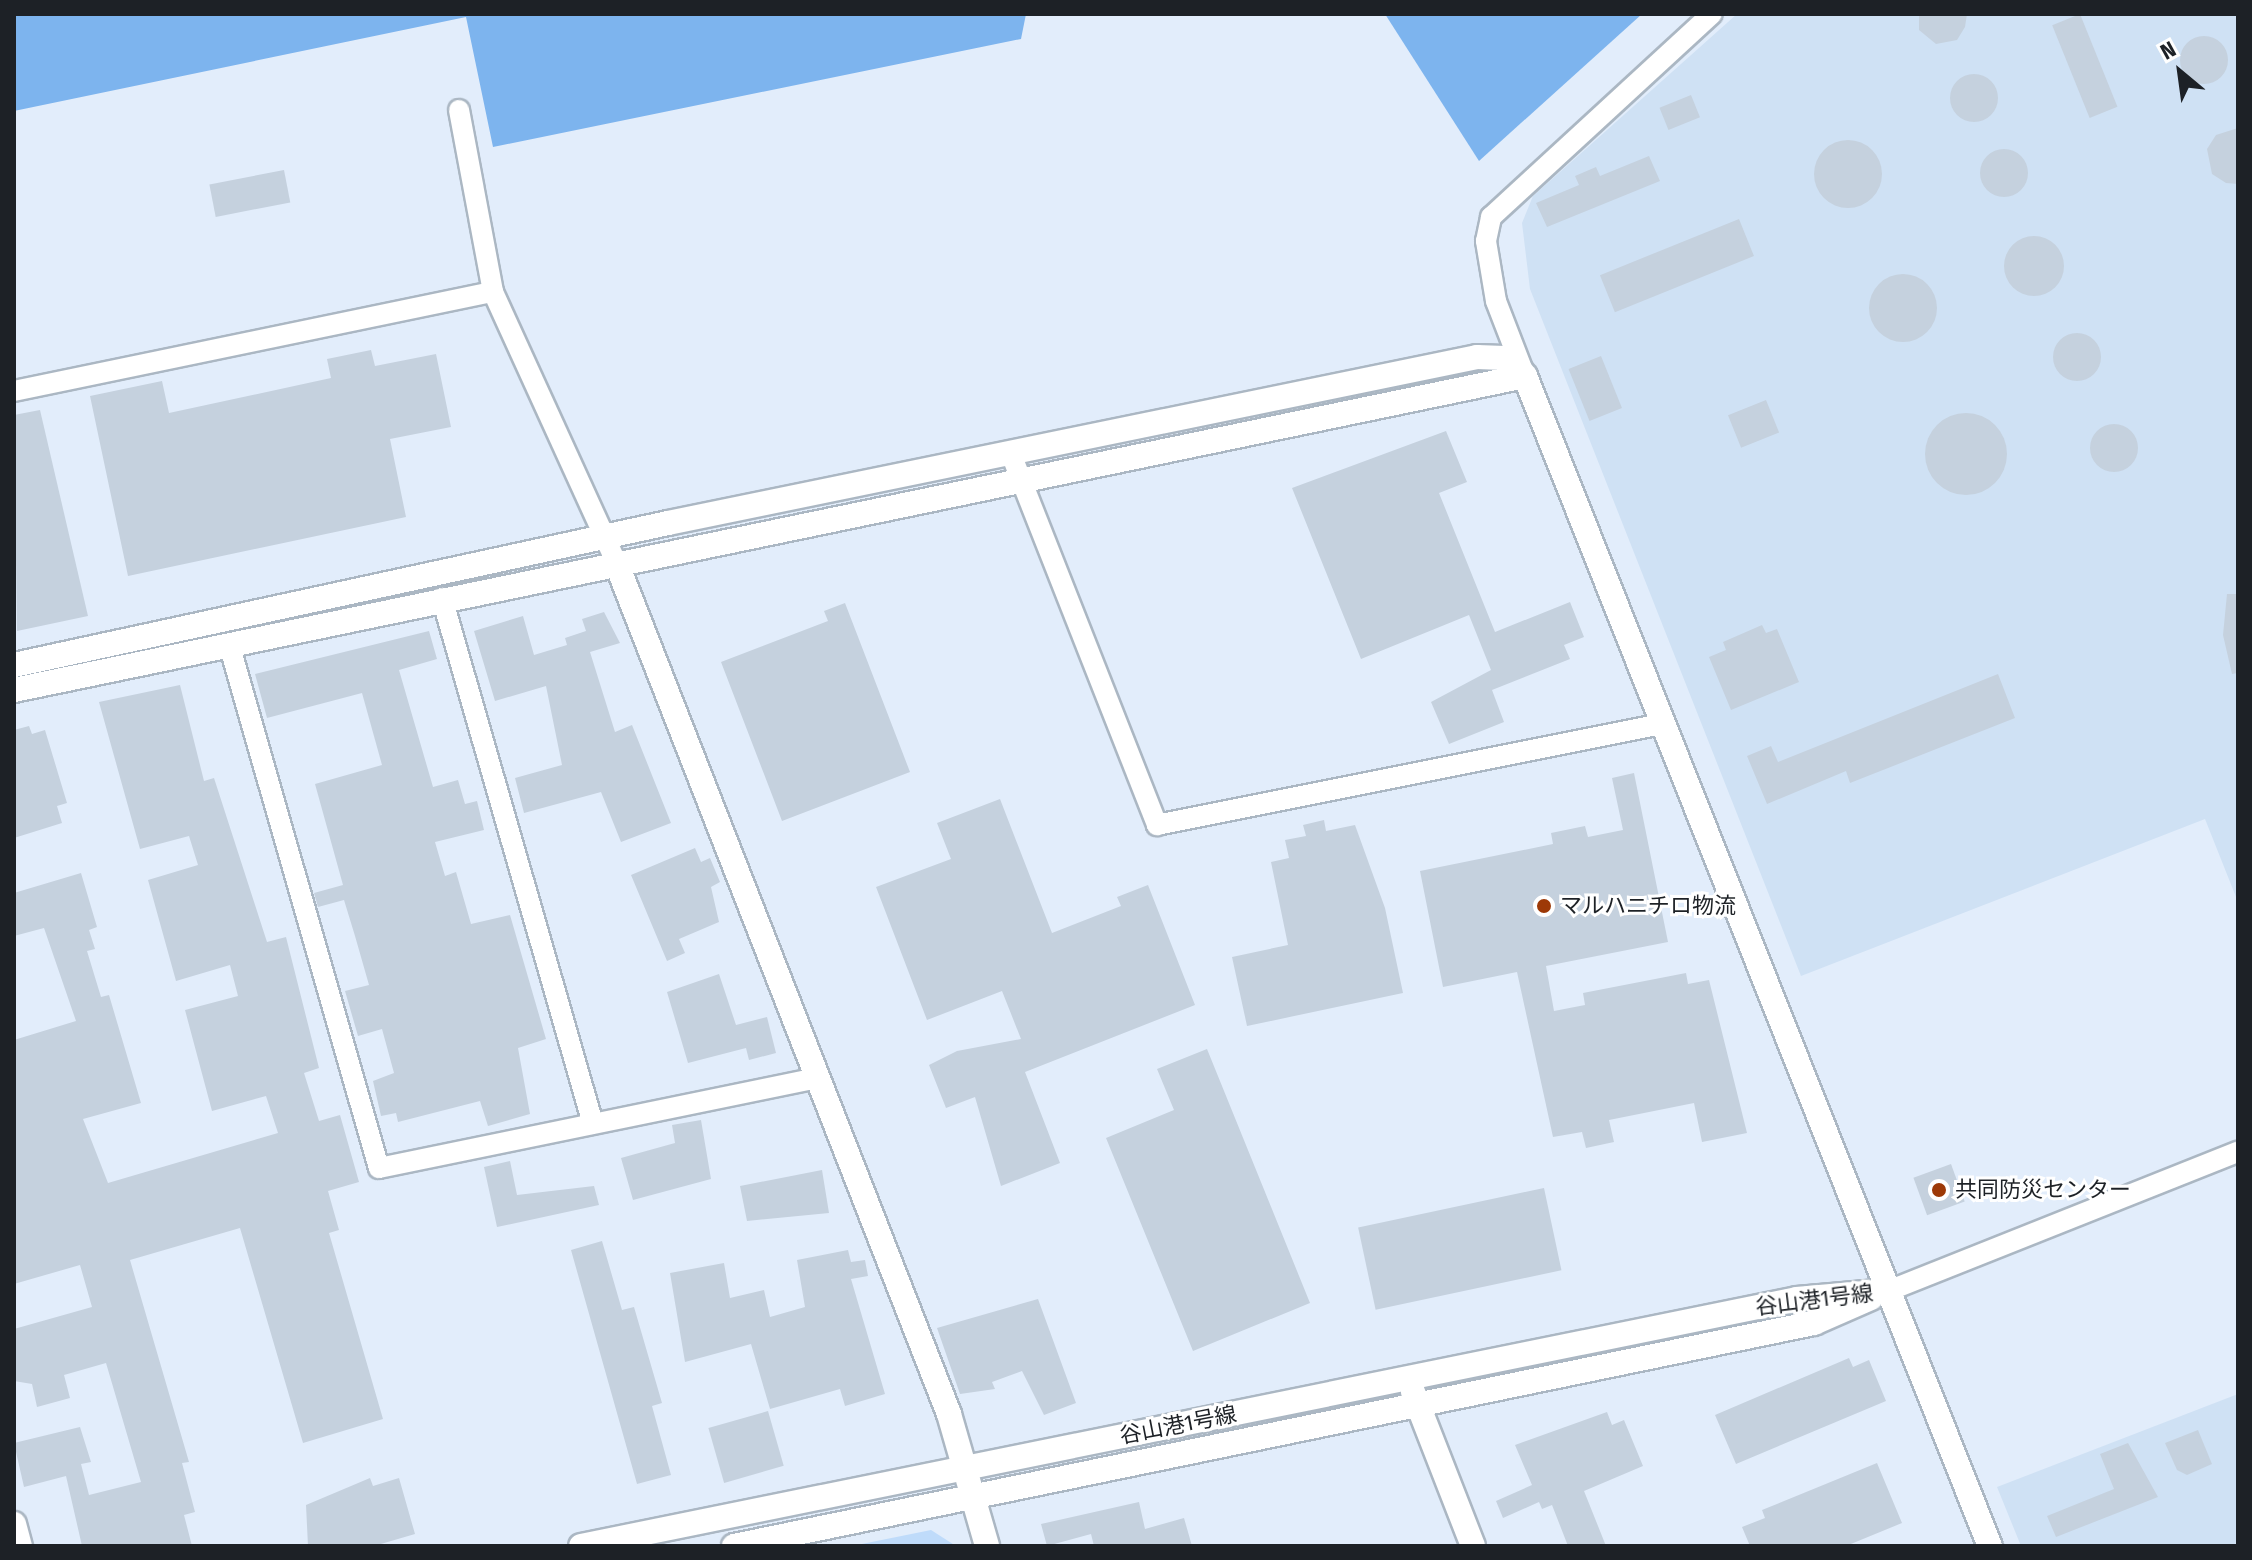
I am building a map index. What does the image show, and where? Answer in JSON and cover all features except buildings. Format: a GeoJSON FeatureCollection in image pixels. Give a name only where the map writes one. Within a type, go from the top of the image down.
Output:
{"type":"FeatureCollection","features":[{"type":"Feature","properties":{"kind":"street"},"geometry":{"type":"LineString","coordinates":[[1712,14],[1491,217],[1486,241],[1496,301],[1661,724],[1990,1546]]}},
{"type":"Feature","properties":{"kind":"street"},"geometry":{"type":"LineString","coordinates":[[459,110],[493,292],[606,536],[818,1078],[965,1469],[987,1546]]}},
{"type":"Feature","properties":{"kind":"street"},"geometry":{"type":"LineString","coordinates":[[14,391],[493,292]]}},
{"type":"Feature","properties":{"kind":"street"},"geometry":{"type":"LineString","coordinates":[[14,665],[606,536],[1477,357],[1511,358],[1525,376]]}},
{"type":"Feature","properties":{"kind":"street"},"geometry":{"type":"LineString","coordinates":[[14,690],[442,598],[1022,482],[1525,376]]}},
{"type":"Feature","properties":{"kind":"street"},"geometry":{"type":"LineString","coordinates":[[1011,454],[1157,825],[1661,724]]}},
{"type":"Feature","properties":{"kind":"street"},"geometry":{"type":"LineString","coordinates":[[442,598],[593,1124]]}},
{"type":"Feature","properties":{"kind":"street"},"geometry":{"type":"LineString","coordinates":[[229,644],[379,1168],[818,1078]]}},
{"type":"Feature","properties":{"kind":"street"},"geometry":{"type":"LineString","coordinates":[[1888,1291],[2238,1152]]}},
{"type":"Feature","properties":{"kind":"street","name":"谷山港1号線"},"geometry":{"type":"LineString","coordinates":[[581,1546],[1797,1299],[1888,1291]]}},
{"type":"Feature","properties":{"kind":"street","name":"谷山港1号線"},"geometry":{"type":"LineString","coordinates":[[734,1546],[1814,1323],[1888,1291]]}},
{"type":"Feature","properties":{"kind":"street"},"geometry":{"type":"LineString","coordinates":[[1408,1379],[1473,1546]]}},
{"type":"Feature","properties":{"kind":"street"},"geometry":{"type":"LineString","coordinates":[[14,1524],[20,1546]]}},
{"type":"Feature","properties":{"kind":"shaded area"},"geometry":{"type":"Polygon","coordinates":[[[1737,14],[2238,14],[2238,902],[2205,819],[1801,976],[1530,289],[1522,223],[1533,196],[1737,14]]]}},
{"type":"Feature","properties":{"kind":"shaded area"},"geometry":{"type":"Polygon","coordinates":[[[2238,1394],[2238,1546],[2021,1546],[1997,1487],[2238,1394]]]}},
{"type":"Feature","properties":{"kind":"shaded area"},"geometry":{"type":"Polygon","coordinates":[[[931,1530],[956,1546],[852,1546],[931,1530]]]}},
{"type":"Feature","properties":{"kind":"water"},"geometry":{"type":"Polygon","coordinates":[[[14,14],[1026,14],[1021,39],[493,147],[466,17],[14,111],[14,14]]]}},
{"type":"Feature","properties":{"kind":"water"},"geometry":{"type":"Polygon","coordinates":[[[1385,14],[1642,14],[1479,161],[1385,14]]]}},
{"type":"Feature","properties":{"kind":"place","name":"マルハニチロ物流"},"geometry":{"type":"Point","coordinates":[1544,906]}},
{"type":"Feature","properties":{"kind":"place","name":"共同防災センター"},"geometry":{"type":"Point","coordinates":[1939,1190]}}]}
